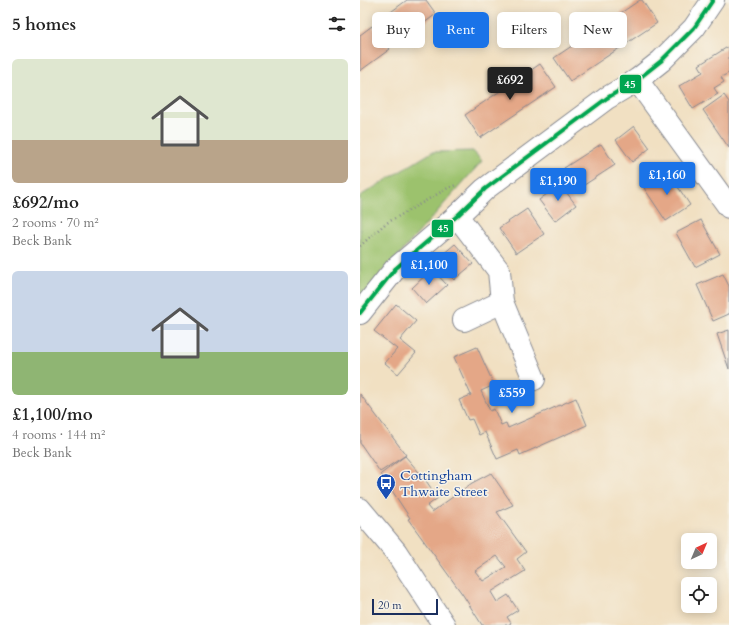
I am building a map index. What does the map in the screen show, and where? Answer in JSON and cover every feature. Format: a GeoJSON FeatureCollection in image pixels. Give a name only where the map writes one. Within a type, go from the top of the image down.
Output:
{"type":"FeatureCollection","features":[{"type":"Feature","properties":{"kind":"street"},"geometry":{"type":"LineString","coordinates":[[360,313],[395,269],[457,216],[485,189],[607,98],[637,80],[661,61],[694,28],[713,0]]}},
{"type":"Feature","properties":{"kind":"street"},"geometry":{"type":"LineString","coordinates":[[637,80],[729,207]]}},
{"type":"Feature","properties":{"kind":"street"},"geometry":{"type":"LineString","coordinates":[[457,216],[499,271],[502,302],[534,379]]}},
{"type":"Feature","properties":{"kind":"street"},"geometry":{"type":"LineString","coordinates":[[464,320],[502,302]]}},
{"type":"Feature","properties":{"kind":"street"},"geometry":{"type":"LineString","coordinates":[[360,509],[396,552],[444,625]]}},
{"type":"Feature","properties":{"kind":"path"},"geometry":{"type":"LineString","coordinates":[[360,246],[385,224],[448,188],[469,180],[485,189]]}},
{"type":"Feature","properties":{"kind":"green space"},"geometry":{"type":"Polygon","coordinates":[[[473,151],[482,161],[360,299],[360,196],[432,152],[473,151]]]}},
{"type":"Feature","properties":{"kind":"building"},"geometry":{"type":"Polygon","coordinates":[[[407,0],[426,0],[435,12],[433,12],[433,16],[425,22],[425,12],[391,12],[407,0]]]}},
{"type":"Feature","properties":{"kind":"building"},"geometry":{"type":"Polygon","coordinates":[[[642,0],[657,23],[627,43],[627,12],[622,12],[642,0]]]}},
{"type":"Feature","properties":{"kind":"building"},"geometry":{"type":"Polygon","coordinates":[[[372,26],[372,48],[390,49],[360,71],[360,35],[372,26]]]}},
{"type":"Feature","properties":{"kind":"building"},"geometry":{"type":"Polygon","coordinates":[[[729,46],[729,73],[721,77],[724,82],[714,88],[718,94],[693,109],[679,86],[703,72],[699,65],[729,46]]]}},
{"type":"Feature","properties":{"kind":"building"},"geometry":{"type":"Polygon","coordinates":[[[569,48],[620,48],[570,81],[554,58],[569,48]]]}},
{"type":"Feature","properties":{"kind":"building"},"geometry":{"type":"Polygon","coordinates":[[[540,64],[556,87],[480,138],[465,115],[540,64]]]}},
{"type":"Feature","properties":{"kind":"building"},"geometry":{"type":"Polygon","coordinates":[[[724,95],[729,102],[729,148],[703,110],[724,95]]]}},
{"type":"Feature","properties":{"kind":"building"},"geometry":{"type":"Polygon","coordinates":[[[634,126],[650,148],[632,162],[616,140],[634,126]]]}},
{"type":"Feature","properties":{"kind":"building"},"geometry":{"type":"Polygon","coordinates":[[[601,144],[615,165],[578,189],[564,168],[601,144]]]}},
{"type":"Feature","properties":{"kind":"building"},"geometry":{"type":"Polygon","coordinates":[[[668,172],[690,205],[666,221],[644,188],[668,172]]]}},
{"type":"Feature","properties":{"kind":"building"},"geometry":{"type":"Polygon","coordinates":[[[560,184],[576,205],[555,221],[539,200],[560,184]]]}},
{"type":"Feature","properties":{"kind":"building"},"geometry":{"type":"Polygon","coordinates":[[[527,209],[544,234],[516,253],[499,228],[527,209]]]}},
{"type":"Feature","properties":{"kind":"building"},"geometry":{"type":"Polygon","coordinates":[[[701,220],[720,254],[695,267],[676,233],[701,220]]]}},
{"type":"Feature","properties":{"kind":"building"},"geometry":{"type":"Polygon","coordinates":[[[455,244],[473,264],[454,280],[436,260],[455,244]]]}},
{"type":"Feature","properties":{"kind":"building"},"geometry":{"type":"Polygon","coordinates":[[[432,269],[447,285],[426,304],[412,288],[432,269]]]}},
{"type":"Feature","properties":{"kind":"building"},"geometry":{"type":"Polygon","coordinates":[[[723,274],[729,286],[729,314],[713,321],[697,285],[723,274]]]}},
{"type":"Feature","properties":{"kind":"building"},"geometry":{"type":"Polygon","coordinates":[[[396,304],[416,321],[400,340],[416,353],[398,374],[385,363],[397,349],[374,331],[396,304]]]}},
{"type":"Feature","properties":{"kind":"building"},"geometry":{"type":"Polygon","coordinates":[[[729,330],[729,369],[717,334],[729,330]]]}},
{"type":"Feature","properties":{"kind":"building"},"geometry":{"type":"Polygon","coordinates":[[[477,347],[494,385],[481,391],[490,411],[494,409],[501,425],[506,423],[508,428],[576,398],[587,425],[520,455],[518,450],[497,459],[485,432],[479,435],[472,419],[468,420],[459,400],[471,395],[454,357],[477,347]]]}},
{"type":"Feature","properties":{"kind":"building"},"geometry":{"type":"Polygon","coordinates":[[[360,394],[406,455],[380,472],[360,443],[360,394]]]}},
{"type":"Feature","properties":{"kind":"building"},"geometry":{"type":"Polygon","coordinates":[[[405,456],[424,478],[438,498],[427,506],[432,512],[472,483],[491,473],[513,505],[497,512],[526,552],[517,559],[525,571],[491,592],[497,602],[508,595],[518,610],[507,617],[511,623],[508,625],[482,625],[463,595],[408,519],[410,518],[381,474],[405,456]],[[497,556],[475,571],[483,581],[506,567],[497,556]]]}},
{"type":"Feature","properties":{"kind":"transit line","name":"45"},"geometry":{"type":"LineString","coordinates":[[360,313],[395,269],[457,216],[485,189],[607,98],[637,80],[661,61],[694,28],[713,0]]}},
{"type":"Feature","properties":{"kind":"place","name":"Cottingham Thwaite Street"},"geometry":{"type":"Point","coordinates":[386,500]}}]}
